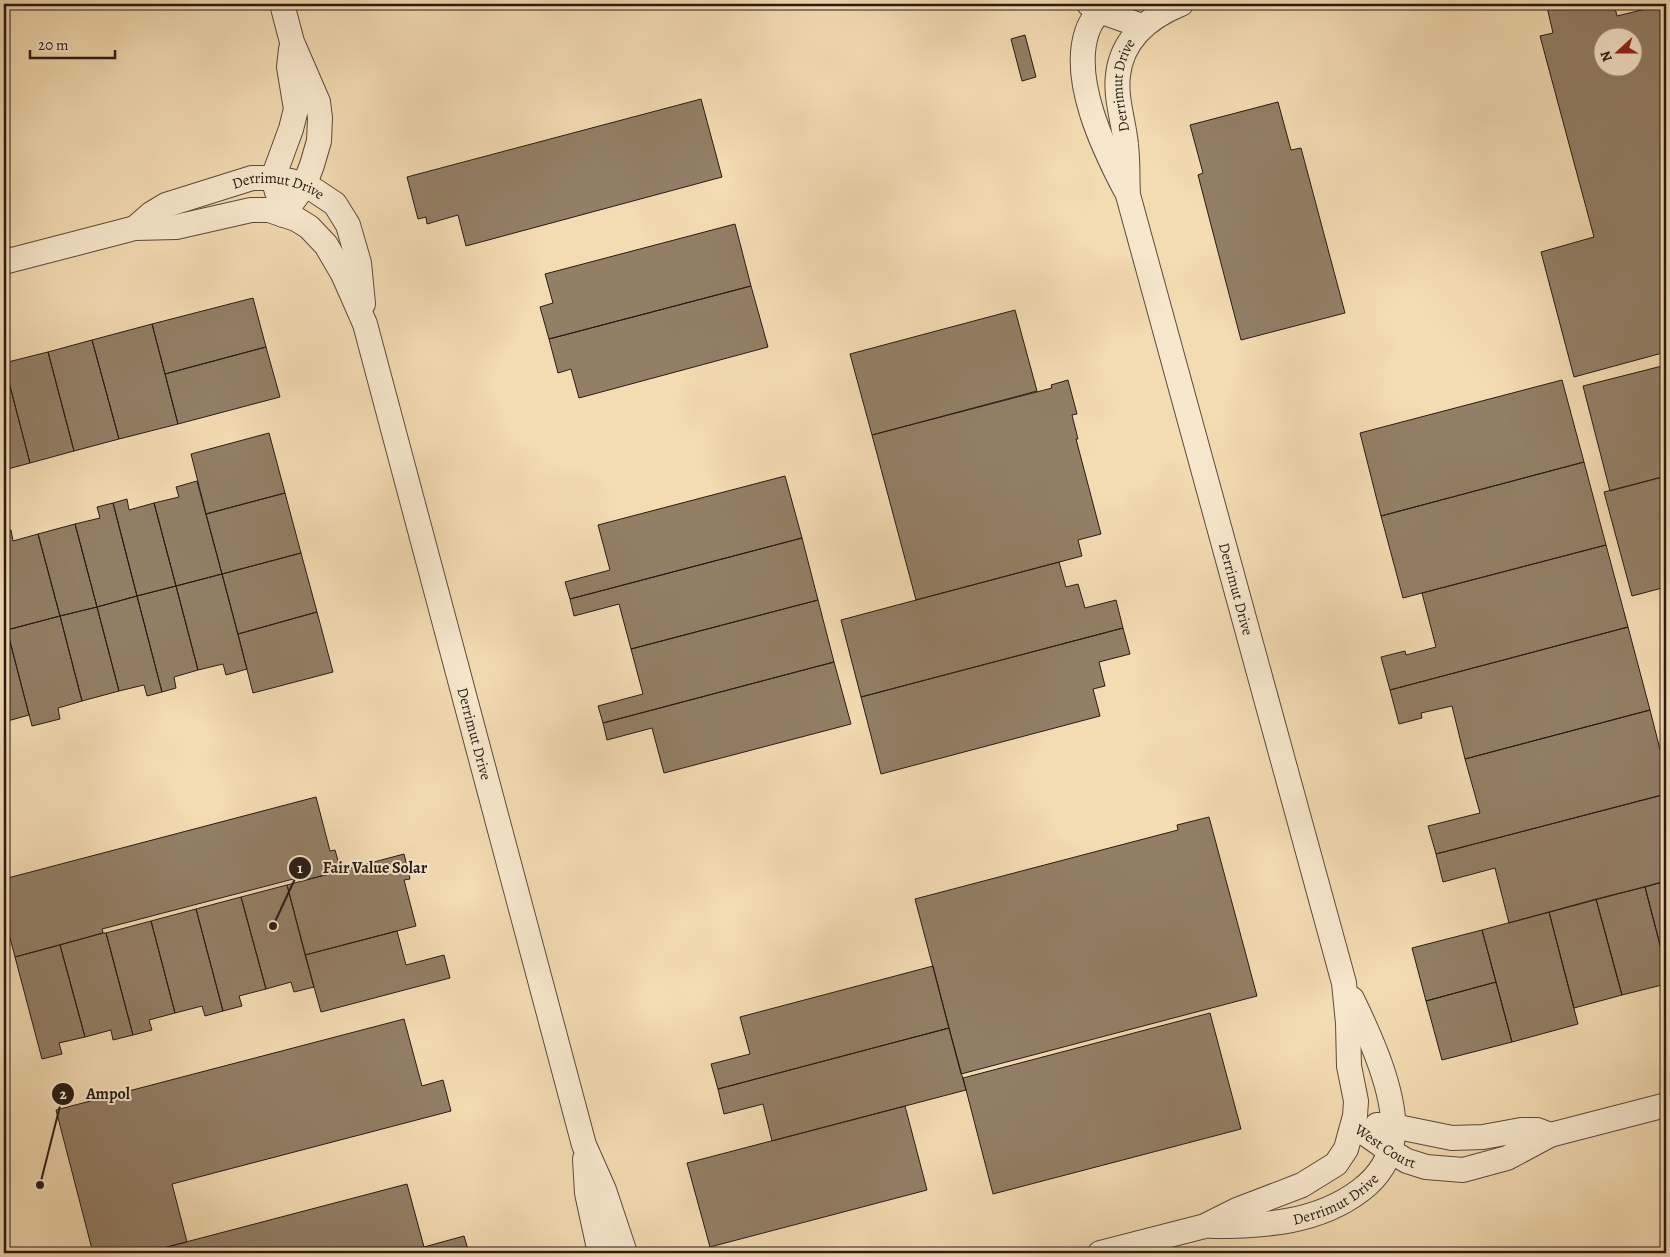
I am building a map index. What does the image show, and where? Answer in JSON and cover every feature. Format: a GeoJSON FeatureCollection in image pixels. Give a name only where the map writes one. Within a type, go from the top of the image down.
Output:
{"type":"FeatureCollection","features":[{"type":"Feature","properties":{"kind":"street"},"geometry":{"type":"LineString","coordinates":[[282,4],[292,42],[318,102],[320,118],[320,141],[304,186],[283,215]]}},
{"type":"Feature","properties":{"kind":"street"},"geometry":{"type":"LineString","coordinates":[[1133,4],[1142,26]]}},
{"type":"Feature","properties":{"kind":"street","name":"Derrimut Drive"},"geometry":{"type":"LineString","coordinates":[[1128,195],[1126,145],[1118,76],[1124,55],[1132,39],[1142,26],[1165,10],[1181,4]]}},
{"type":"Feature","properties":{"kind":"street"},"geometry":{"type":"LineString","coordinates":[[1098,6],[1142,26]]}},
{"type":"Feature","properties":{"kind":"street","name":"Derrimut Drive"},"geometry":{"type":"LineString","coordinates":[[1098,6],[1087,31],[1082,59],[1084,85],[1109,158],[1128,195],[1344,983],[1376,1052],[1393,1116],[1393,1138],[1390,1151],[1382,1169],[1369,1184],[1340,1205],[1325,1211],[1272,1224],[1205,1226]]}},
{"type":"Feature","properties":{"kind":"street"},"geometry":{"type":"LineString","coordinates":[[283,215],[273,178],[296,109],[289,66],[292,42]]}},
{"type":"Feature","properties":{"kind":"street","name":"Derrimut Drive"},"geometry":{"type":"LineString","coordinates":[[135,228],[151,214],[166,205],[252,178],[273,178],[291,181],[311,188],[335,204],[348,225],[359,263],[365,324]]}},
{"type":"Feature","properties":{"kind":"street","name":"Derrimut Drive"},"geometry":{"type":"LineString","coordinates":[[4,262],[135,228],[176,227],[251,210],[269,210],[296,219],[309,227],[326,245],[343,274],[365,324],[584,1145],[604,1190],[625,1253]]}},
{"type":"Feature","properties":{"kind":"street","name":"Derrimut Drive"},"geometry":{"type":"LineString","coordinates":[[1100,1253],[1205,1226],[1237,1210],[1302,1185],[1336,1164],[1346,1150],[1353,1125],[1356,1101],[1349,1066],[1348,1023],[1344,983]]}},
{"type":"Feature","properties":{"kind":"street","name":"West Court"},"geometry":{"type":"LineString","coordinates":[[1353,1125],[1407,1161],[1426,1167],[1462,1170],[1507,1158],[1550,1135],[1666,1105]]}},
{"type":"Feature","properties":{"kind":"street","name":"West Court"},"geometry":{"type":"LineString","coordinates":[[1353,1125],[1393,1126],[1452,1138],[1483,1137],[1521,1130],[1537,1130],[1550,1135]]}},
{"type":"Feature","properties":{"kind":"street","name":"Derrimut Drive"},"geometry":{"type":"LineString","coordinates":[[584,1145],[587,1193],[600,1253]]}},
{"type":"Feature","properties":{"kind":"building"},"geometry":{"type":"Polygon","coordinates":[[[1560,4],[1614,4],[1617,16],[1666,4],[1666,352],[1574,377],[1541,252],[1594,237],[1540,36],[1553,33],[1547,7],[1560,4]]]}},
{"type":"Feature","properties":{"kind":"building"},"geometry":{"type":"Polygon","coordinates":[[[1025,35],[1036,77],[1022,81],[1011,39],[1025,35]]]}},
{"type":"Feature","properties":{"kind":"building"},"geometry":{"type":"Polygon","coordinates":[[[701,99],[722,177],[466,246],[458,215],[427,224],[426,217],[418,219],[407,177],[701,99]]]}},
{"type":"Feature","properties":{"kind":"building"},"geometry":{"type":"Polygon","coordinates":[[[1278,102],[1291,150],[1301,148],[1345,313],[1241,340],[1198,175],[1203,173],[1190,125],[1278,102]]]}},
{"type":"Feature","properties":{"kind":"building"},"geometry":{"type":"Polygon","coordinates":[[[735,224],[751,286],[549,339],[540,307],[553,303],[545,274],[735,224]]]}},
{"type":"Feature","properties":{"kind":"building"},"geometry":{"type":"Polygon","coordinates":[[[751,286],[768,347],[579,398],[571,369],[558,373],[549,339],[751,286]]]}},
{"type":"Feature","properties":{"kind":"building"},"geometry":{"type":"Polygon","coordinates":[[[253,298],[266,347],[165,374],[152,324],[253,298]]]}},
{"type":"Feature","properties":{"kind":"building"},"geometry":{"type":"Polygon","coordinates":[[[1015,310],[1037,391],[872,435],[850,354],[1015,310]]]}},
{"type":"Feature","properties":{"kind":"building"},"geometry":{"type":"Polygon","coordinates":[[[152,324],[178,424],[119,439],[92,340],[152,324]]]}},
{"type":"Feature","properties":{"kind":"building"},"geometry":{"type":"Polygon","coordinates":[[[92,340],[119,439],[74,451],[48,352],[92,340]]]}},
{"type":"Feature","properties":{"kind":"building"},"geometry":{"type":"Polygon","coordinates":[[[266,347],[280,397],[178,424],[165,374],[266,347]]]}},
{"type":"Feature","properties":{"kind":"building"},"geometry":{"type":"Polygon","coordinates":[[[48,352],[74,451],[30,463],[4,363],[48,352]]]}},
{"type":"Feature","properties":{"kind":"building"},"geometry":{"type":"Polygon","coordinates":[[[4,363],[30,463],[4,470],[4,363]]]}},
{"type":"Feature","properties":{"kind":"building"},"geometry":{"type":"Polygon","coordinates":[[[1666,365],[1666,476],[1610,491],[1583,386],[1666,365]]]}},
{"type":"Feature","properties":{"kind":"building"},"geometry":{"type":"Polygon","coordinates":[[[1068,380],[1077,414],[1072,415],[1078,439],[1076,439],[1101,534],[1078,540],[1082,556],[916,600],[872,435],[1052,388],[1051,385],[1068,380]]]}},
{"type":"Feature","properties":{"kind":"building"},"geometry":{"type":"Polygon","coordinates":[[[1562,380],[1584,462],[1381,516],[1360,433],[1562,380]]]}},
{"type":"Feature","properties":{"kind":"building"},"geometry":{"type":"Polygon","coordinates":[[[269,433],[285,493],[206,514],[191,454],[269,433]]]}},
{"type":"Feature","properties":{"kind":"building"},"geometry":{"type":"Polygon","coordinates":[[[1584,462],[1606,545],[1403,598],[1381,516],[1584,462]]]}},
{"type":"Feature","properties":{"kind":"building"},"geometry":{"type":"Polygon","coordinates":[[[785,476],[802,538],[570,599],[565,582],[610,570],[598,525],[785,476]]]}},
{"type":"Feature","properties":{"kind":"building"},"geometry":{"type":"Polygon","coordinates":[[[1666,476],[1666,587],[1632,596],[1604,492],[1666,476]]]}},
{"type":"Feature","properties":{"kind":"building"},"geometry":{"type":"Polygon","coordinates":[[[197,481],[222,574],[176,586],[154,503],[179,497],[176,487],[197,481]]]}},
{"type":"Feature","properties":{"kind":"building"},"geometry":{"type":"Polygon","coordinates":[[[285,493],[301,553],[222,574],[206,514],[285,493]]]}},
{"type":"Feature","properties":{"kind":"building"},"geometry":{"type":"Polygon","coordinates":[[[127,499],[129,510],[154,503],[176,586],[137,596],[113,503],[127,499]]]}},
{"type":"Feature","properties":{"kind":"building"},"geometry":{"type":"Polygon","coordinates":[[[113,503],[137,596],[97,607],[75,524],[100,518],[97,507],[113,503]]]}},
{"type":"Feature","properties":{"kind":"building"},"geometry":{"type":"Polygon","coordinates":[[[75,524],[97,607],[60,616],[38,534],[75,524]]]}},
{"type":"Feature","properties":{"kind":"building"},"geometry":{"type":"Polygon","coordinates":[[[11,530],[13,541],[38,534],[60,616],[7,630],[4,617],[4,532],[11,530]]]}},
{"type":"Feature","properties":{"kind":"building"},"geometry":{"type":"Polygon","coordinates":[[[802,538],[818,600],[631,649],[619,604],[574,616],[570,599],[802,538]]]}},
{"type":"Feature","properties":{"kind":"building"},"geometry":{"type":"Polygon","coordinates":[[[1606,545],[1628,627],[1390,690],[1381,657],[1405,651],[1406,655],[1436,647],[1422,593],[1606,545]]]}},
{"type":"Feature","properties":{"kind":"building"},"geometry":{"type":"Polygon","coordinates":[[[301,553],[317,612],[238,634],[222,574],[301,553]]]}},
{"type":"Feature","properties":{"kind":"building"},"geometry":{"type":"Polygon","coordinates":[[[1059,562],[1066,587],[1078,584],[1085,608],[1116,600],[1123,628],[861,697],[841,620],[1059,562]]]}},
{"type":"Feature","properties":{"kind":"building"},"geometry":{"type":"Polygon","coordinates":[[[222,574],[247,669],[226,675],[223,664],[198,670],[176,586],[222,574]]]}},
{"type":"Feature","properties":{"kind":"building"},"geometry":{"type":"Polygon","coordinates":[[[176,586],[198,670],[174,677],[176,688],[162,692],[137,596],[176,586]]]}},
{"type":"Feature","properties":{"kind":"building"},"geometry":{"type":"Polygon","coordinates":[[[137,596],[162,692],[147,696],[144,685],[119,691],[97,607],[137,596]]]}},
{"type":"Feature","properties":{"kind":"building"},"geometry":{"type":"Polygon","coordinates":[[[818,600],[834,662],[603,723],[598,706],[643,694],[631,649],[818,600]]]}},
{"type":"Feature","properties":{"kind":"building"},"geometry":{"type":"Polygon","coordinates":[[[97,607],[119,691],[82,701],[60,616],[97,607]]]}},
{"type":"Feature","properties":{"kind":"building"},"geometry":{"type":"Polygon","coordinates":[[[317,612],[333,672],[253,693],[238,634],[317,612]]]}},
{"type":"Feature","properties":{"kind":"building"},"geometry":{"type":"Polygon","coordinates":[[[60,616],[82,701],[58,708],[60,719],[32,726],[7,630],[60,616]]]}},
{"type":"Feature","properties":{"kind":"building"},"geometry":{"type":"Polygon","coordinates":[[[1628,627],[1650,710],[1465,759],[1452,706],[1421,713],[1422,718],[1399,724],[1390,690],[1628,627]]]}},
{"type":"Feature","properties":{"kind":"building"},"geometry":{"type":"Polygon","coordinates":[[[1123,628],[1130,654],[1099,662],[1105,686],[1093,689],[1100,716],[881,774],[861,697],[1123,628]]]}},
{"type":"Feature","properties":{"kind":"building"},"geometry":{"type":"Polygon","coordinates":[[[7,630],[29,715],[4,722],[4,631],[7,630]]]}},
{"type":"Feature","properties":{"kind":"building"},"geometry":{"type":"Polygon","coordinates":[[[834,662],[851,724],[664,773],[652,728],[607,740],[603,723],[834,662]]]}},
{"type":"Feature","properties":{"kind":"building"},"geometry":{"type":"Polygon","coordinates":[[[1650,710],[1666,773],[1666,794],[1436,854],[1428,826],[1480,813],[1465,759],[1650,710]]]}},
{"type":"Feature","properties":{"kind":"building"},"geometry":{"type":"Polygon","coordinates":[[[1666,794],[1666,881],[1509,923],[1495,868],[1443,882],[1436,854],[1666,794]]]}},
{"type":"Feature","properties":{"kind":"building"},"geometry":{"type":"Polygon","coordinates":[[[316,797],[330,851],[335,850],[341,871],[302,881],[301,877],[102,929],[103,933],[15,957],[4,915],[4,879],[316,797]]]}},
{"type":"Feature","properties":{"kind":"building"},"geometry":{"type":"Polygon","coordinates":[[[1209,817],[1257,996],[961,1074],[915,899],[1178,830],[1177,825],[1209,817]]]}},
{"type":"Feature","properties":{"kind":"building"},"geometry":{"type":"Polygon","coordinates":[[[404,854],[410,879],[404,880],[416,926],[305,955],[287,885],[404,854]]]}},
{"type":"Feature","properties":{"kind":"building"},"geometry":{"type":"Polygon","coordinates":[[[1666,881],[1666,968],[1645,887],[1666,881]]]}},
{"type":"Feature","properties":{"kind":"building"},"geometry":{"type":"Polygon","coordinates":[[[287,885],[314,987],[294,992],[291,982],[266,989],[241,897],[287,885]]]}},
{"type":"Feature","properties":{"kind":"building"},"geometry":{"type":"Polygon","coordinates":[[[1645,887],[1666,968],[1666,984],[1622,995],[1596,899],[1645,887]]]}},
{"type":"Feature","properties":{"kind":"building"},"geometry":{"type":"Polygon","coordinates":[[[241,897],[266,989],[239,996],[242,1006],[223,1011],[196,909],[241,897]]]}},
{"type":"Feature","properties":{"kind":"building"},"geometry":{"type":"Polygon","coordinates":[[[1596,899],[1622,995],[1574,1008],[1549,912],[1596,899]]]}},
{"type":"Feature","properties":{"kind":"building"},"geometry":{"type":"Polygon","coordinates":[[[196,909],[223,1011],[205,1016],[202,1006],[175,1013],[151,921],[196,909]]]}},
{"type":"Feature","properties":{"kind":"building"},"geometry":{"type":"Polygon","coordinates":[[[1549,912],[1578,1024],[1512,1042],[1482,930],[1549,912]]]}},
{"type":"Feature","properties":{"kind":"building"},"geometry":{"type":"Polygon","coordinates":[[[151,921],[175,1013],[149,1020],[152,1030],[133,1035],[106,933],[151,921]]]}},
{"type":"Feature","properties":{"kind":"building"},"geometry":{"type":"Polygon","coordinates":[[[1482,930],[1496,982],[1426,1001],[1412,948],[1482,930]]]}},
{"type":"Feature","properties":{"kind":"building"},"geometry":{"type":"Polygon","coordinates":[[[397,931],[406,965],[444,955],[450,978],[321,1012],[305,955],[397,931]]]}},
{"type":"Feature","properties":{"kind":"building"},"geometry":{"type":"Polygon","coordinates":[[[106,933],[133,1035],[113,1040],[111,1030],[85,1037],[60,945],[106,933]]]}},
{"type":"Feature","properties":{"kind":"building"},"geometry":{"type":"Polygon","coordinates":[[[60,945],[85,1037],[59,1043],[62,1054],[42,1059],[15,957],[60,945]]]}},
{"type":"Feature","properties":{"kind":"building"},"geometry":{"type":"Polygon","coordinates":[[[933,966],[949,1028],[718,1089],[711,1064],[750,1054],[740,1017],[933,966]]]}},
{"type":"Feature","properties":{"kind":"building"},"geometry":{"type":"Polygon","coordinates":[[[1496,982],[1512,1042],[1442,1060],[1426,1001],[1496,982]]]}},
{"type":"Feature","properties":{"kind":"building"},"geometry":{"type":"Polygon","coordinates":[[[1210,1013],[1241,1129],[993,1194],[963,1078],[1210,1013]]]}},
{"type":"Feature","properties":{"kind":"building"},"geometry":{"type":"Polygon","coordinates":[[[404,1019],[422,1086],[443,1080],[451,1111],[172,1184],[187,1242],[144,1253],[93,1253],[56,1110],[404,1019]]]}},
{"type":"Feature","properties":{"kind":"building"},"geometry":{"type":"Polygon","coordinates":[[[949,1028],[966,1090],[772,1141],[763,1104],[724,1114],[718,1089],[949,1028]]]}},
{"type":"Feature","properties":{"kind":"building"},"geometry":{"type":"Polygon","coordinates":[[[905,1106],[927,1190],[710,1247],[687,1163],[905,1106]]]}},
{"type":"Feature","properties":{"kind":"building"},"geometry":{"type":"Polygon","coordinates":[[[407,1184],[424,1247],[464,1236],[469,1253],[144,1253],[407,1184]]]}},
{"type":"Feature","properties":{"kind":"place","name":"Fair Value Solar"},"geometry":{"type":"Point","coordinates":[273,926]}},
{"type":"Feature","properties":{"kind":"place","name":"Ampol"},"geometry":{"type":"Point","coordinates":[40,1185]}}]}
